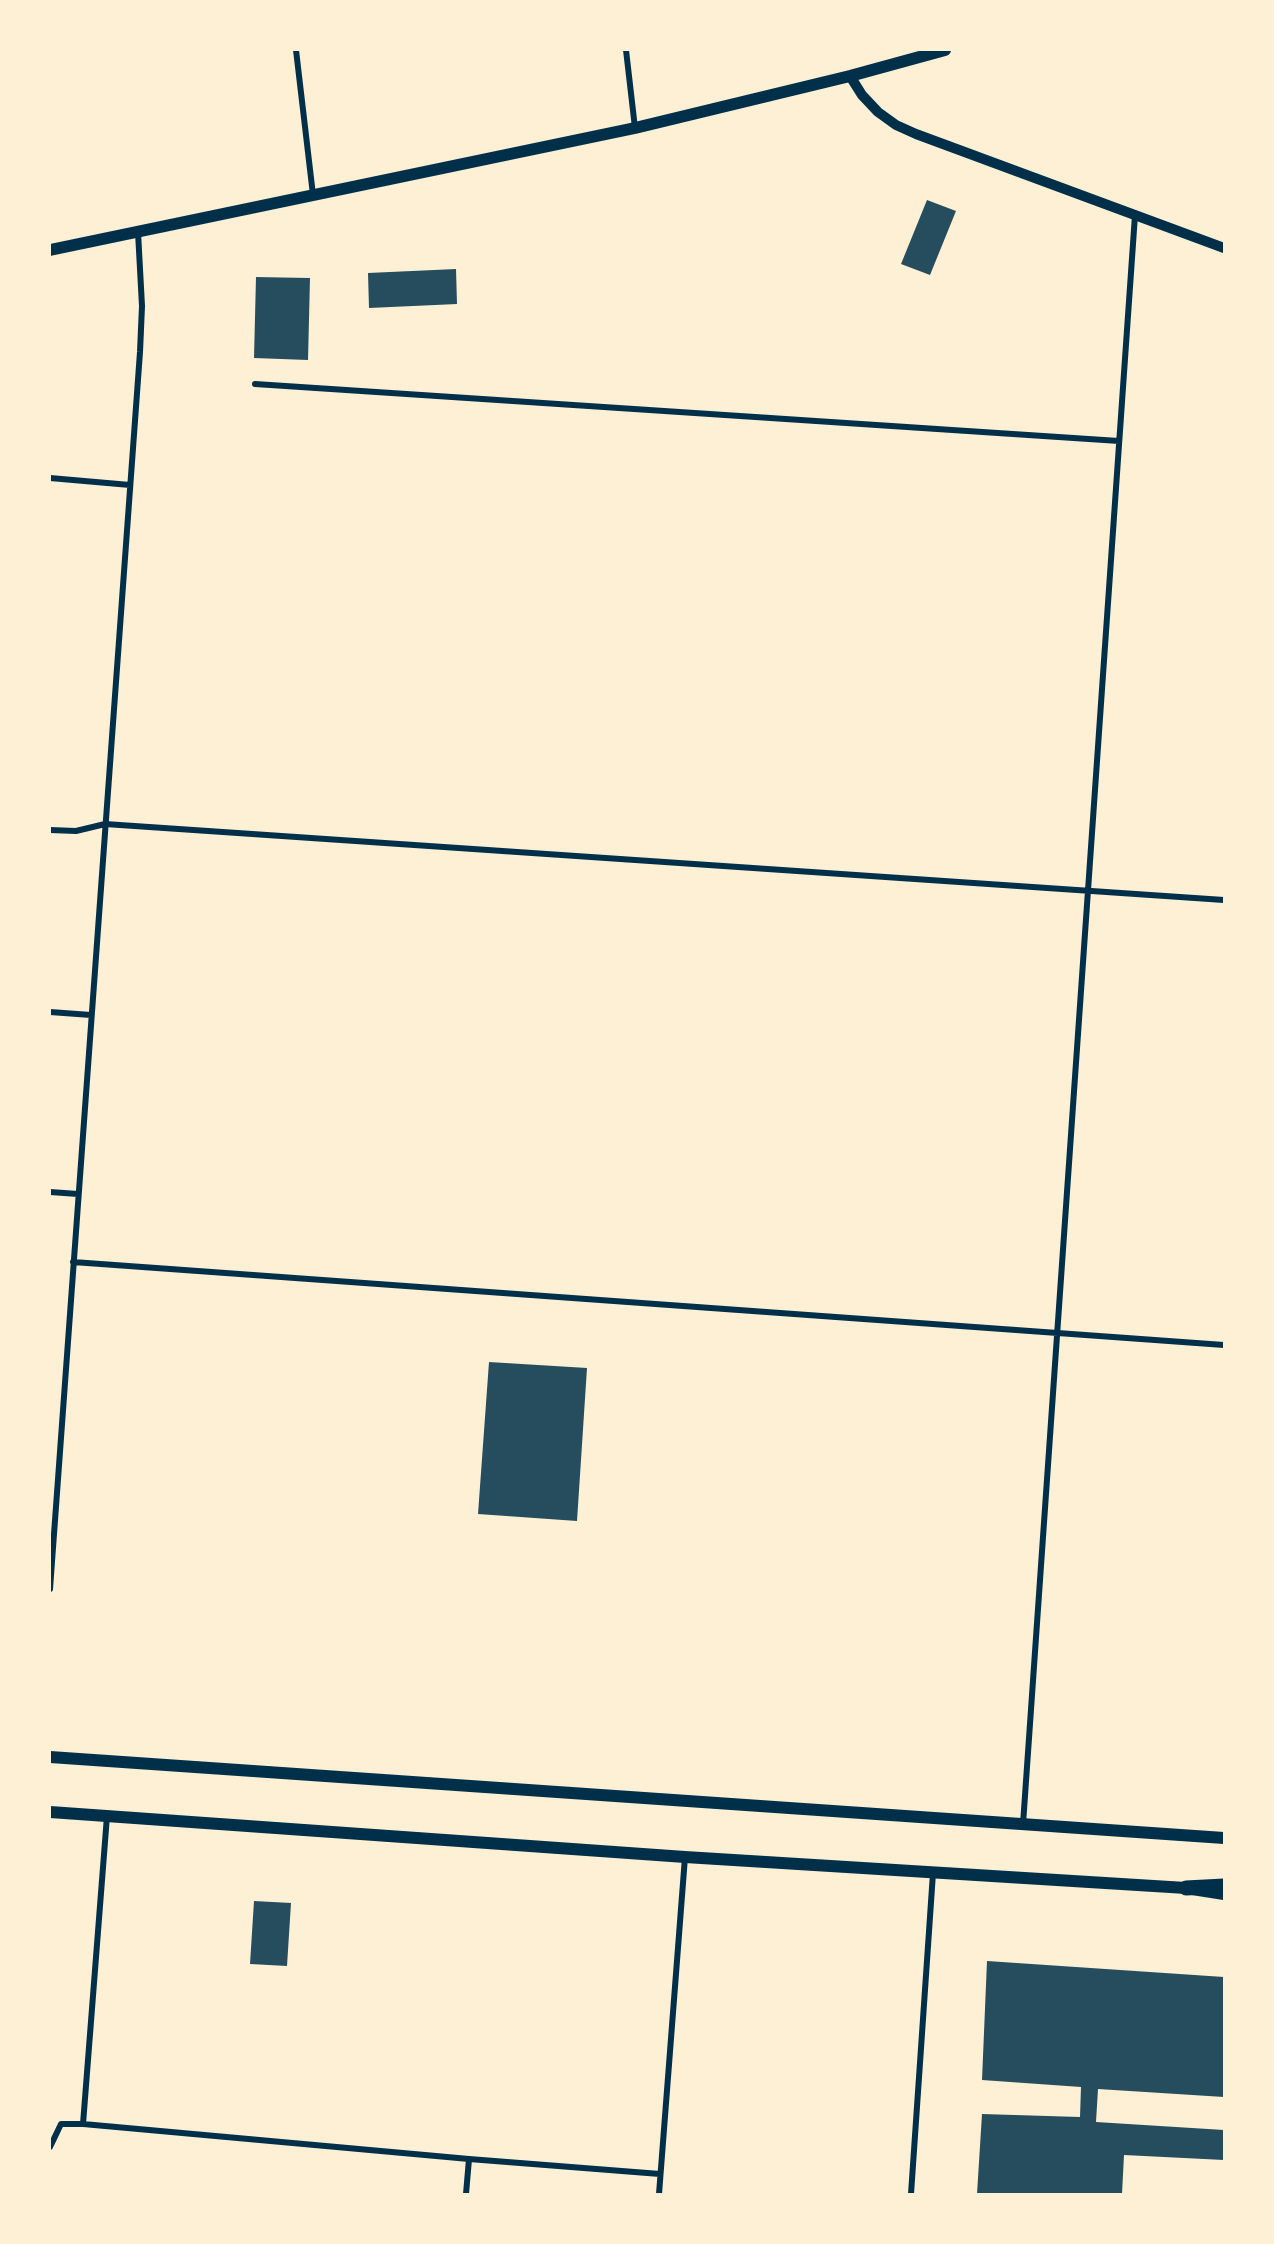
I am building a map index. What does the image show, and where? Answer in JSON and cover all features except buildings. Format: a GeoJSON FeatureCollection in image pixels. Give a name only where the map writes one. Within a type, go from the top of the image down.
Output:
{"type":"FeatureCollection","features":[{"type":"Feature","properties":{"kind":"main road"},"geometry":{"type":"LineString","coordinates":[[50,250],[635,128],[850,76],[945,50]]}},
{"type":"Feature","properties":{"kind":"main road"},"geometry":{"type":"LineString","coordinates":[[50,1757],[1224,1838]]}},
{"type":"Feature","properties":{"kind":"main road"},"geometry":{"type":"LineString","coordinates":[[50,1812],[685,1857],[1186,1888],[1224,1894]]}},
{"type":"Feature","properties":{"kind":"main road"},"geometry":{"type":"LineString","coordinates":[[1186,1888],[1224,1886]]}},
{"type":"Feature","properties":{"kind":"street"},"geometry":{"type":"LineString","coordinates":[[296,50],[313,195]]}},
{"type":"Feature","properties":{"kind":"street"},"geometry":{"type":"LineString","coordinates":[[626,50],[635,128]]}},
{"type":"Feature","properties":{"kind":"street"},"geometry":{"type":"LineString","coordinates":[[850,76],[862,96],[878,112],[896,125],[916,135],[1224,248]]}},
{"type":"Feature","properties":{"kind":"street"},"geometry":{"type":"LineString","coordinates":[[1023,1824],[1135,214]]}},
{"type":"Feature","properties":{"kind":"street"},"geometry":{"type":"LineString","coordinates":[[50,1589],[51,1548],[142,306],[138,231]]}},
{"type":"Feature","properties":{"kind":"street"},"geometry":{"type":"LineString","coordinates":[[255,384],[1119,441]]}},
{"type":"Feature","properties":{"kind":"street"},"geometry":{"type":"LineString","coordinates":[[50,478],[130,485]]}},
{"type":"Feature","properties":{"kind":"street"},"geometry":{"type":"LineString","coordinates":[[50,830],[76,831],[105,824],[1224,900]]}},
{"type":"Feature","properties":{"kind":"street"},"geometry":{"type":"LineString","coordinates":[[50,1011],[91,1015]]}},
{"type":"Feature","properties":{"kind":"street"},"geometry":{"type":"LineString","coordinates":[[50,1192],[78,1194]]}},
{"type":"Feature","properties":{"kind":"street"},"geometry":{"type":"LineString","coordinates":[[73,1262],[1224,1345]]}},
{"type":"Feature","properties":{"kind":"street"},"geometry":{"type":"LineString","coordinates":[[83,2124],[107,1816]]}},
{"type":"Feature","properties":{"kind":"street"},"geometry":{"type":"LineString","coordinates":[[659,2194],[685,1857]]}},
{"type":"Feature","properties":{"kind":"street"},"geometry":{"type":"LineString","coordinates":[[911,2194],[933,1873]]}},
{"type":"Feature","properties":{"kind":"street"},"geometry":{"type":"LineString","coordinates":[[50,2147],[61,2124],[83,2124],[660,2174]]}},
{"type":"Feature","properties":{"kind":"street"},"geometry":{"type":"LineString","coordinates":[[466,2194],[469,2159]]}}]}
